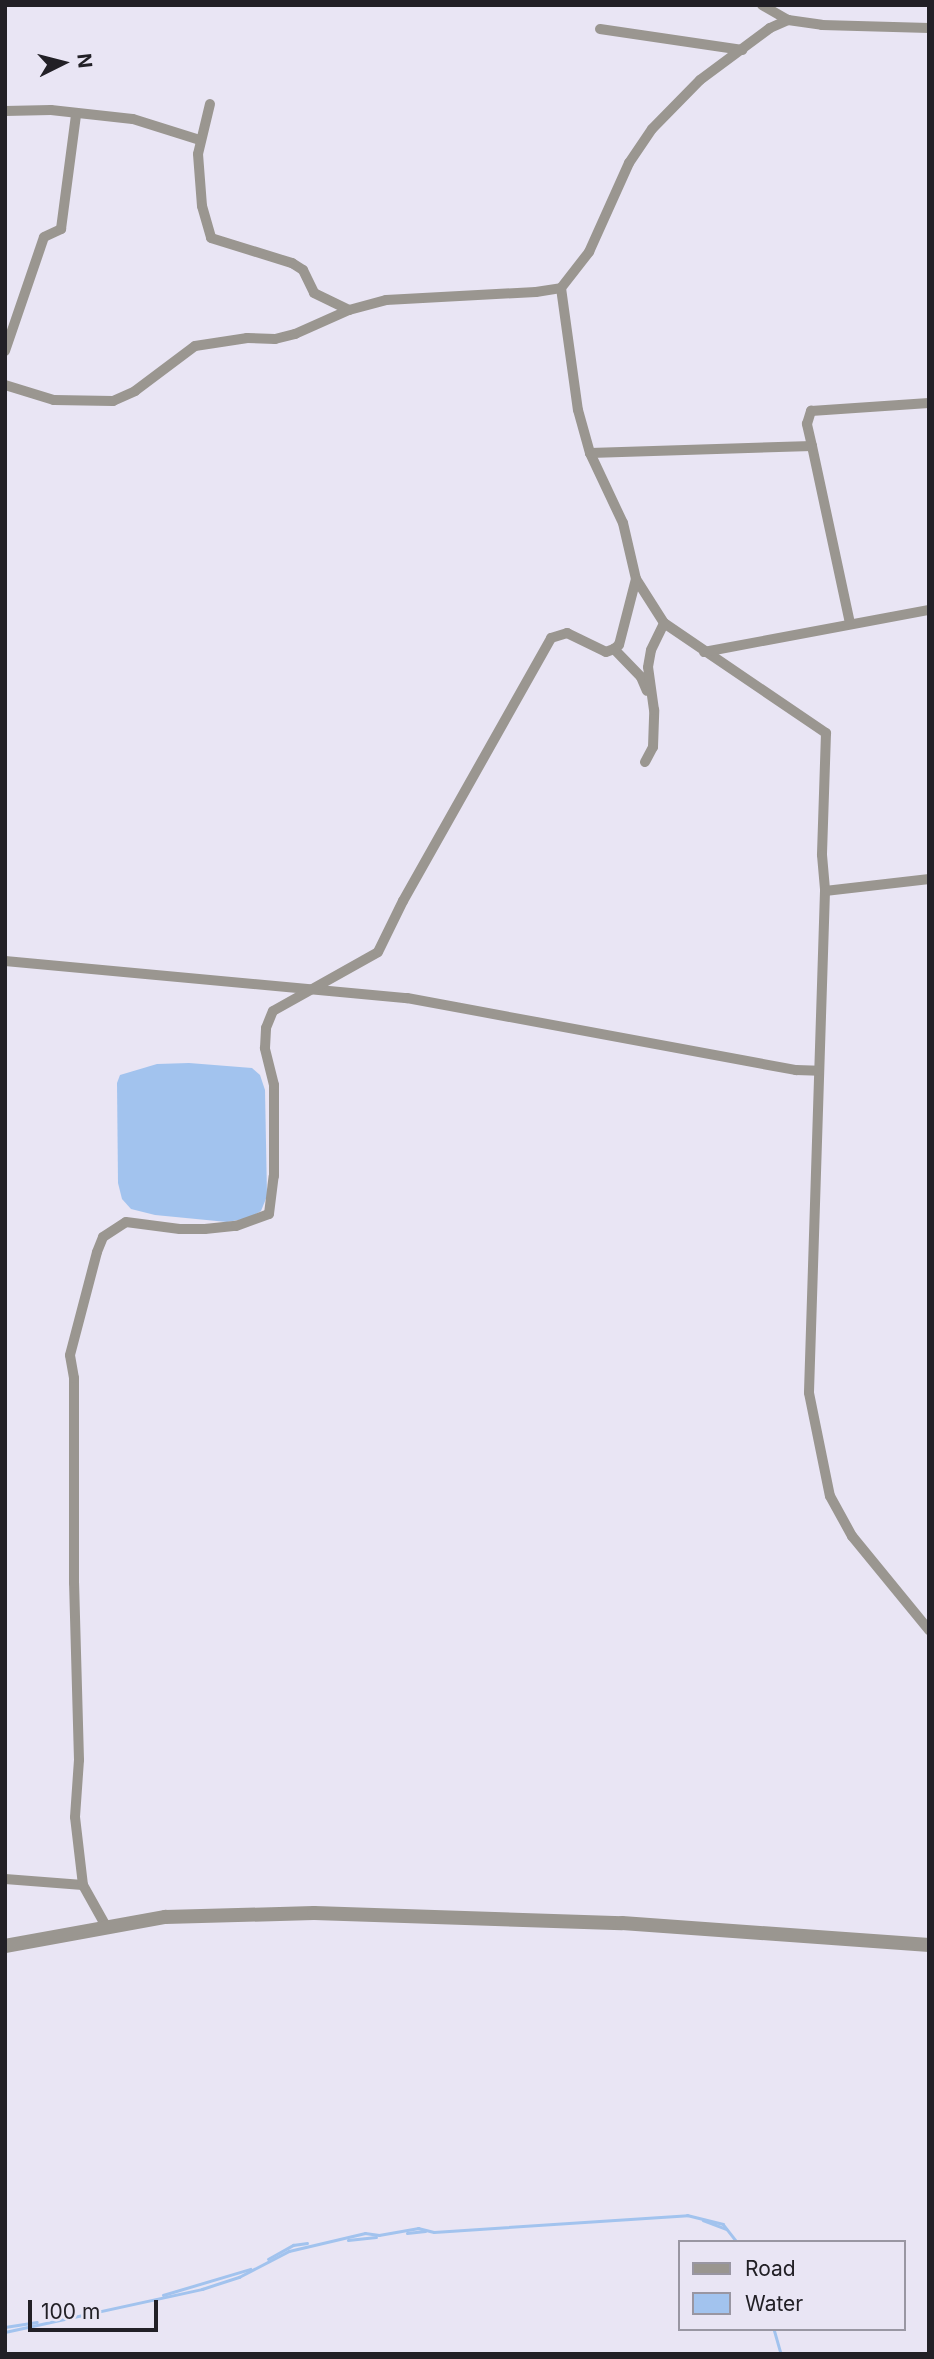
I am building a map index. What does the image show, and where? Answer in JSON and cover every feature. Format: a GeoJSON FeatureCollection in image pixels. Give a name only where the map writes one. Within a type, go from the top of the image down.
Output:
{"type":"FeatureCollection","features":[{"type":"Feature","properties":{"kind":"street"},"geometry":{"type":"LineString","coordinates":[[762,5],[788,20],[822,25],[929,27]]}},
{"type":"Feature","properties":{"kind":"street"},"geometry":{"type":"LineString","coordinates":[[5,385],[54,400],[113,401],[135,391],[195,346],[247,338],[275,339],[295,334],[349,310],[386,300],[536,292],[561,288],[589,252],[629,163],[652,129],[700,79],[770,28],[788,20]]}},
{"type":"Feature","properties":{"kind":"street"},"geometry":{"type":"LineString","coordinates":[[600,29],[742,50]]}},
{"type":"Feature","properties":{"kind":"street"},"geometry":{"type":"LineString","coordinates":[[210,104],[200,139],[202,206],[211,238],[292,263],[303,270],[314,293],[349,310]]}},
{"type":"Feature","properties":{"kind":"street"},"geometry":{"type":"LineString","coordinates":[[5,111],[51,110],[76,115],[132,119],[200,139]]}},
{"type":"Feature","properties":{"kind":"street"},"geometry":{"type":"LineString","coordinates":[[5,351],[44,237],[61,229],[76,115]]}},
{"type":"Feature","properties":{"kind":"street"},"geometry":{"type":"LineString","coordinates":[[561,288],[578,410],[590,453],[623,523],[636,579],[664,623],[826,733],[822,855],[825,891],[809,1393],[830,1496],[852,1536],[929,1630]]}},
{"type":"Feature","properties":{"kind":"street"},"geometry":{"type":"LineString","coordinates":[[850,624],[807,424],[811,411],[929,403]]}},
{"type":"Feature","properties":{"kind":"street"},"geometry":{"type":"LineString","coordinates":[[590,453],[812,446]]}},
{"type":"Feature","properties":{"kind":"street"},"geometry":{"type":"LineString","coordinates":[[107,1928],[83,1885],[75,1817],[79,1759],[74,1583],[74,1378],[71,1348],[97,1252],[103,1237],[121,1224],[205,1229],[236,1226],[269,1214],[274,1176],[274,1084],[265,1048],[266,1028],[272,1011],[309,988],[378,952],[410,889],[551,638],[567,633],[606,652],[614,649],[619,645],[636,579]]}},
{"type":"Feature","properties":{"kind":"street"},"geometry":{"type":"LineString","coordinates":[[704,652],[929,610]]}},
{"type":"Feature","properties":{"kind":"street"},"geometry":{"type":"LineString","coordinates":[[645,762],[655,752],[654,710],[648,667],[651,650],[664,623]]}},
{"type":"Feature","properties":{"kind":"street"},"geometry":{"type":"LineString","coordinates":[[614,649],[641,677],[654,710]]}},
{"type":"Feature","properties":{"kind":"street"},"geometry":{"type":"LineString","coordinates":[[825,891],[929,879]]}},
{"type":"Feature","properties":{"kind":"street"},"geometry":{"type":"LineString","coordinates":[[5,961],[407,998],[796,1070],[819,1071]]}},
{"type":"Feature","properties":{"kind":"street"},"geometry":{"type":"LineString","coordinates":[[5,1879],[83,1885]]}},
{"type":"Feature","properties":{"kind":"street"},"geometry":{"type":"LineString","coordinates":[[5,1946],[165,1917],[314,1913],[622,1923],[929,1945]]}},
{"type":"Feature","properties":{"kind":"water"},"geometry":{"type":"Polygon","coordinates":[[[189,1063],[252,1068],[260,1075],[265,1090],[267,1196],[261,1211],[249,1218],[227,1222],[155,1215],[131,1209],[122,1199],[118,1183],[117,1083],[120,1075],[157,1064],[189,1063]]]}},
{"type":"Feature","properties":{"kind":"waterway"},"geometry":{"type":"LineString","coordinates":[[5,2332],[202,2289],[239,2277],[289,2251],[365,2233],[379,2235],[418,2228],[434,2232],[687,2215],[723,2224],[735,2240]]}},
{"type":"Feature","properties":{"kind":"waterway"},"geometry":{"type":"LineString","coordinates":[[703,2220],[726,2229]]}},
{"type":"Feature","properties":{"kind":"waterway"},"geometry":{"type":"LineString","coordinates":[[407,2233],[425,2231]]}},
{"type":"Feature","properties":{"kind":"waterway"},"geometry":{"type":"LineString","coordinates":[[348,2240],[376,2237]]}},
{"type":"Feature","properties":{"kind":"waterway"},"geometry":{"type":"LineString","coordinates":[[268,2259],[293,2245],[307,2243]]}},
{"type":"Feature","properties":{"kind":"waterway"},"geometry":{"type":"LineString","coordinates":[[163,2295],[250,2269]]}},
{"type":"Feature","properties":{"kind":"waterway"},"geometry":{"type":"LineString","coordinates":[[5,2327],[37,2322]]}},
{"type":"Feature","properties":{"kind":"waterway"},"geometry":{"type":"LineString","coordinates":[[775,2331],[781,2354]]}}]}
